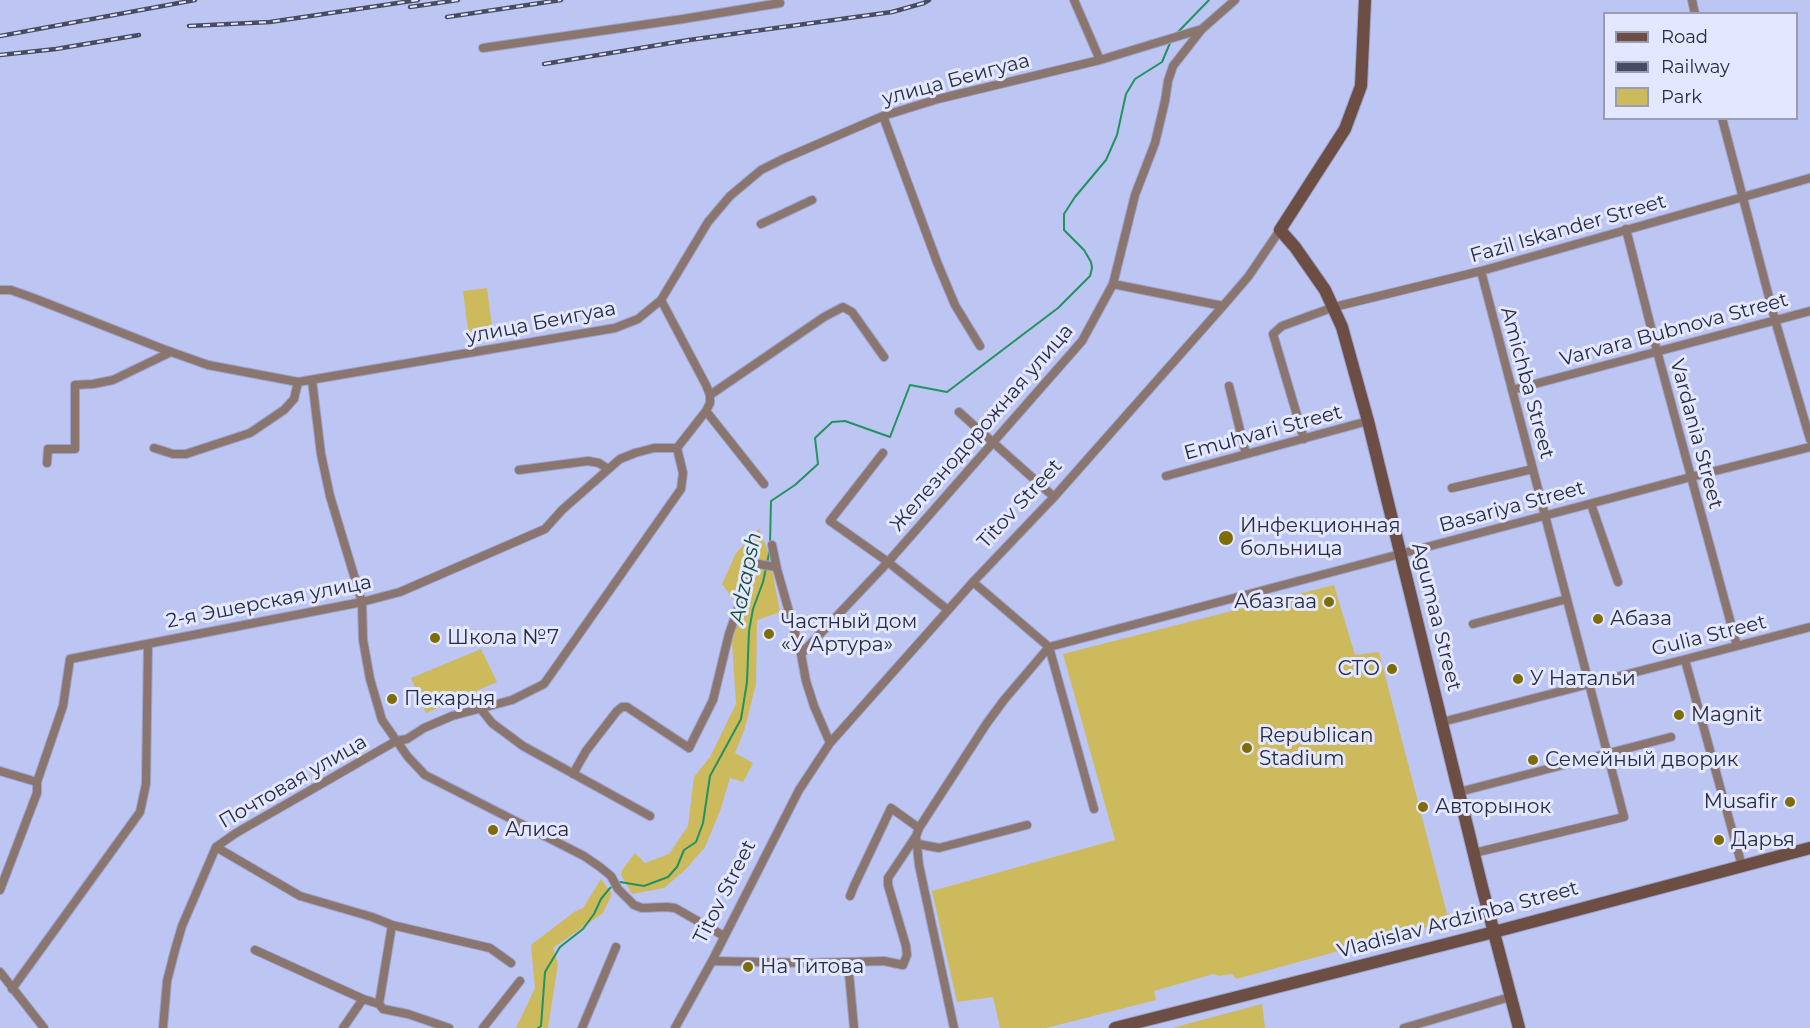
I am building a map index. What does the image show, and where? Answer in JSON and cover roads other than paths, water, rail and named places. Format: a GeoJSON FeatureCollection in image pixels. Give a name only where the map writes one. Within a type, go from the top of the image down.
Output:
{"type":"FeatureCollection","features":[{"type":"Feature","properties":{"kind":"street"},"geometry":{"type":"LineString","coordinates":[[1074,0],[1100,60]]}},
{"type":"Feature","properties":{"kind":"street"},"geometry":{"type":"LineString","coordinates":[[1202,29],[1235,0]]}},
{"type":"Feature","properties":{"kind":"street","name":"Titov Street"},"geometry":{"type":"LineString","coordinates":[[675,1028],[712,961],[799,790],[830,742],[973,582],[1054,497],[1223,306],[1248,277],[1280,230],[1345,129],[1361,86],[1365,0]]}},
{"type":"Feature","properties":{"kind":"street"},"geometry":{"type":"LineString","coordinates":[[483,48],[780,3]]}},
{"type":"Feature","properties":{"kind":"street","name":"улица Беигуаа"},"geometry":{"type":"LineString","coordinates":[[0,290],[11,290],[36,299],[208,365],[298,382],[615,328],[638,319],[661,300],[708,222],[730,196],[761,170],[883,116],[938,99],[1100,60],[1202,29]]}},
{"type":"Feature","properties":{"kind":"street","name":"Железнодорожная улица"},"geometry":{"type":"LineString","coordinates":[[801,654],[888,562],[1082,341],[1113,284],[1135,195],[1155,142],[1173,66],[1202,29]]}},
{"type":"Feature","properties":{"kind":"street"},"geometry":{"type":"LineString","coordinates":[[883,116],[954,305],[980,346]]}},
{"type":"Feature","properties":{"kind":"street"},"geometry":{"type":"LineString","coordinates":[[1723,120],[1775,320],[1810,439]]}},
{"type":"Feature","properties":{"kind":"street","name":"Fazil Iskander Street"},"geometry":{"type":"LineString","coordinates":[[1304,439],[1273,334],[1282,326],[1334,307],[1481,271],[1810,178]]}},
{"type":"Feature","properties":{"kind":"street"},"geometry":{"type":"LineString","coordinates":[[761,224],[812,200]]}},
{"type":"Feature","properties":{"kind":"street","name":"Agumaa Street"},"geometry":{"type":"LineString","coordinates":[[1280,230],[1295,247],[1325,290],[1342,327],[1368,422],[1519,1028]]}},
{"type":"Feature","properties":{"kind":"street","name":"Vardania Street"},"geometry":{"type":"LineString","coordinates":[[1626,230],[1737,646]]}},
{"type":"Feature","properties":{"kind":"street","name":"Amichba Street"},"geometry":{"type":"LineString","coordinates":[[1474,853],[1624,817],[1481,271]]}},
{"type":"Feature","properties":{"kind":"street"},"geometry":{"type":"LineString","coordinates":[[1113,284],[1223,306]]}},
{"type":"Feature","properties":{"kind":"street"},"geometry":{"type":"LineString","coordinates":[[661,300],[710,395],[710,403],[706,411],[677,447]]}},
{"type":"Feature","properties":{"kind":"street"},"geometry":{"type":"LineString","coordinates":[[710,395],[824,317],[843,307],[852,312],[884,357]]}},
{"type":"Feature","properties":{"kind":"street","name":"Varvara Bubnova Street"},"geometry":{"type":"LineString","coordinates":[[1512,390],[1810,311]]}},
{"type":"Feature","properties":{"kind":"street"},"geometry":{"type":"LineString","coordinates":[[47,463],[48,449],[75,449],[75,385],[113,380],[171,352]]}},
{"type":"Feature","properties":{"kind":"street"},"geometry":{"type":"LineString","coordinates":[[312,380],[321,454],[330,496],[362,602],[363,640],[370,679],[382,720],[396,741],[425,775],[584,856],[611,876],[618,888],[634,905],[642,908],[675,908],[724,936]]}},
{"type":"Feature","properties":{"kind":"street"},"geometry":{"type":"LineString","coordinates":[[154,448],[173,454],[186,454],[250,433],[284,410],[294,399],[298,382]]}},
{"type":"Feature","properties":{"kind":"street"},"geometry":{"type":"LineString","coordinates":[[1229,386],[1246,454]]}},
{"type":"Feature","properties":{"kind":"street"},"geometry":{"type":"LineString","coordinates":[[706,411],[764,484]]}},
{"type":"Feature","properties":{"kind":"street"},"geometry":{"type":"LineString","coordinates":[[959,412],[1054,497]]}},
{"type":"Feature","properties":{"kind":"street","name":"Emuhvari Street"},"geometry":{"type":"LineString","coordinates":[[1166,476],[1368,422]]}},
{"type":"Feature","properties":{"kind":"street","name":"2-я Эшерская улица"},"geometry":{"type":"LineString","coordinates":[[0,890],[37,793],[37,783],[63,706],[69,659],[362,602],[400,592],[545,529],[562,510],[620,459],[654,448],[677,447]]}},
{"type":"Feature","properties":{"kind":"street","name":"Почтовая улица"},"geometry":{"type":"LineString","coordinates":[[163,1028],[167,981],[182,926],[216,847],[236,833],[396,741],[408,739],[424,728],[452,716],[513,700],[544,684],[681,489],[682,473],[677,447]]}},
{"type":"Feature","properties":{"kind":"street","name":"Basariya Street"},"geometry":{"type":"LineString","coordinates":[[1049,647],[1810,447]]}},
{"type":"Feature","properties":{"kind":"street"},"geometry":{"type":"LineString","coordinates":[[883,453],[830,522],[888,562],[948,610]]}},
{"type":"Feature","properties":{"kind":"street"},"geometry":{"type":"LineString","coordinates":[[519,470],[588,461],[599,463],[608,469]]}},
{"type":"Feature","properties":{"kind":"street"},"geometry":{"type":"LineString","coordinates":[[1452,488],[1533,469]]}},
{"type":"Feature","properties":{"kind":"street"},"geometry":{"type":"LineString","coordinates":[[1591,504],[1617,582]]}},
{"type":"Feature","properties":{"kind":"street"},"geometry":{"type":"LineString","coordinates":[[772,545],[774,567],[801,654],[806,681],[830,742]]}},
{"type":"Feature","properties":{"kind":"street"},"geometry":{"type":"LineString","coordinates":[[573,774],[586,751],[622,707],[627,707],[689,748],[713,700],[729,634],[752,568],[758,564],[774,567]]}},
{"type":"Feature","properties":{"kind":"street"},"geometry":{"type":"LineString","coordinates":[[973,582],[1049,647],[1094,808]]}},
{"type":"Feature","properties":{"kind":"street"},"geometry":{"type":"LineString","coordinates":[[1473,624],[1567,599]]}},
{"type":"Feature","properties":{"kind":"street","name":"Gulia Street"},"geometry":{"type":"LineString","coordinates":[[1442,722],[1810,627]]}},
{"type":"Feature","properties":{"kind":"street"},"geometry":{"type":"LineString","coordinates":[[12,989],[140,812],[146,784],[148,644]]}},
{"type":"Feature","properties":{"kind":"street"},"geometry":{"type":"LineString","coordinates":[[712,961],[811,963],[884,961],[903,965],[907,955],[906,946],[888,878],[918,836],[987,723],[1049,647]]}},
{"type":"Feature","properties":{"kind":"street"},"geometry":{"type":"LineString","coordinates":[[1685,660],[1742,866]]}},
{"type":"Feature","properties":{"kind":"street"},"geometry":{"type":"LineString","coordinates":[[480,708],[492,723],[523,746],[650,816]]}},
{"type":"Feature","properties":{"kind":"street"},"geometry":{"type":"LineString","coordinates":[[1459,792],[1671,736]]}},
{"type":"Feature","properties":{"kind":"street"},"geometry":{"type":"LineString","coordinates":[[0,771],[37,783]]}},
{"type":"Feature","properties":{"kind":"street"},"geometry":{"type":"LineString","coordinates":[[850,896],[891,808],[918,836],[939,848],[1027,825]]}},
{"type":"Feature","properties":{"kind":"street"},"geometry":{"type":"LineString","coordinates":[[918,836],[920,865],[954,1028]]}},
{"type":"Feature","properties":{"kind":"street"},"geometry":{"type":"LineString","coordinates":[[216,847],[300,896],[392,925],[490,948],[511,963]]}},
{"type":"Feature","properties":{"kind":"street","name":"Vladislav Ardzinba Street"},"geometry":{"type":"LineString","coordinates":[[1115,1028],[1494,932],[1810,848]]}},
{"type":"Feature","properties":{"kind":"street"},"geometry":{"type":"LineString","coordinates":[[379,1004],[392,925]]}},
{"type":"Feature","properties":{"kind":"street"},"geometry":{"type":"LineString","coordinates":[[582,1028],[616,947]]}},
{"type":"Feature","properties":{"kind":"street"},"geometry":{"type":"LineString","coordinates":[[255,950],[363,999],[379,1004],[382,1009],[418,1016],[449,1028]]}},
{"type":"Feature","properties":{"kind":"street"},"geometry":{"type":"LineString","coordinates":[[848,962],[854,1028]]}},
{"type":"Feature","properties":{"kind":"street"},"geometry":{"type":"LineString","coordinates":[[0,972],[44,1028]]}},
{"type":"Feature","properties":{"kind":"street"},"geometry":{"type":"LineString","coordinates":[[483,1028],[520,981]]}},
{"type":"Feature","properties":{"kind":"street"},"geometry":{"type":"LineString","coordinates":[[1404,1028],[1510,997]]}},
{"type":"Feature","properties":{"kind":"street"},"geometry":{"type":"LineString","coordinates":[[343,1028],[363,999]]}},
{"type":"Feature","properties":{"kind":"waterway","name":"Adzapsh"},"geometry":{"type":"LineString","coordinates":[[1177,33],[1209,0]]}},
{"type":"Feature","properties":{"kind":"waterway","name":"Adzapsh"},"geometry":{"type":"LineString","coordinates":[[770,543],[771,501],[795,485],[818,464],[815,438],[832,422],[845,421],[890,437],[910,385],[947,392],[1058,308],[1090,276],[1091,262],[1084,250],[1064,230],[1064,214],[1106,160],[1117,135],[1126,94],[1135,79],[1162,62],[1170,43]]}},
{"type":"Feature","properties":{"kind":"waterway","name":"Adzapsh"},"geometry":{"type":"LineString","coordinates":[[538,1028],[541,1026],[545,972],[560,947],[583,929],[610,888],[620,882],[644,886],[668,877],[677,867],[684,850],[696,842],[703,823],[710,776],[741,719],[747,682],[749,631],[770,549]]}},
{"type":"Feature","properties":{"kind":"railway"},"geometry":{"type":"LineString","coordinates":[[0,36],[195,0]]}},
{"type":"Feature","properties":{"kind":"railway"},"geometry":{"type":"LineString","coordinates":[[189,26],[270,22],[418,0]]}},
{"type":"Feature","properties":{"kind":"railway"},"geometry":{"type":"LineString","coordinates":[[410,7],[458,0]]}},
{"type":"Feature","properties":{"kind":"railway"},"geometry":{"type":"LineString","coordinates":[[447,17],[561,0]]}},
{"type":"Feature","properties":{"kind":"railway"},"geometry":{"type":"LineString","coordinates":[[544,64],[689,40],[892,12],[929,0]]}},
{"type":"Feature","properties":{"kind":"railway"},"geometry":{"type":"LineString","coordinates":[[0,55],[56,49],[139,35]]}},
{"type":"Feature","properties":{"kind":"place","name":"Инфекционная больница"},"geometry":{"type":"Point","coordinates":[1226,538]}},
{"type":"Feature","properties":{"kind":"place","name":"Абазгаа"},"geometry":{"type":"Point","coordinates":[1329,602]}},
{"type":"Feature","properties":{"kind":"place","name":"Абаза"},"geometry":{"type":"Point","coordinates":[1598,619]}},
{"type":"Feature","properties":{"kind":"place","name":"Частный дом «У Артура»"},"geometry":{"type":"Point","coordinates":[769,634]}},
{"type":"Feature","properties":{"kind":"place","name":"Школа №7"},"geometry":{"type":"Point","coordinates":[435,638]}},
{"type":"Feature","properties":{"kind":"place","name":"СТО"},"geometry":{"type":"Point","coordinates":[1392,669]}},
{"type":"Feature","properties":{"kind":"place","name":"У Натальи"},"geometry":{"type":"Point","coordinates":[1518,679]}},
{"type":"Feature","properties":{"kind":"place","name":"Пекарня"},"geometry":{"type":"Point","coordinates":[392,699]}},
{"type":"Feature","properties":{"kind":"place","name":"Magnit"},"geometry":{"type":"Point","coordinates":[1679,715]}},
{"type":"Feature","properties":{"kind":"place","name":"Republican Stadium"},"geometry":{"type":"Point","coordinates":[1247,748]}},
{"type":"Feature","properties":{"kind":"place","name":"Семейный дворик"},"geometry":{"type":"Point","coordinates":[1533,760]}},
{"type":"Feature","properties":{"kind":"place","name":"Musafir"},"geometry":{"type":"Point","coordinates":[1790,802]}},
{"type":"Feature","properties":{"kind":"place","name":"Авторынок"},"geometry":{"type":"Point","coordinates":[1423,807]}},
{"type":"Feature","properties":{"kind":"place","name":"Алиса"},"geometry":{"type":"Point","coordinates":[493,830]}},
{"type":"Feature","properties":{"kind":"place","name":"Дарья"},"geometry":{"type":"Point","coordinates":[1719,840]}},
{"type":"Feature","properties":{"kind":"place","name":"На Титова"},"geometry":{"type":"Point","coordinates":[748,967]}}]}
